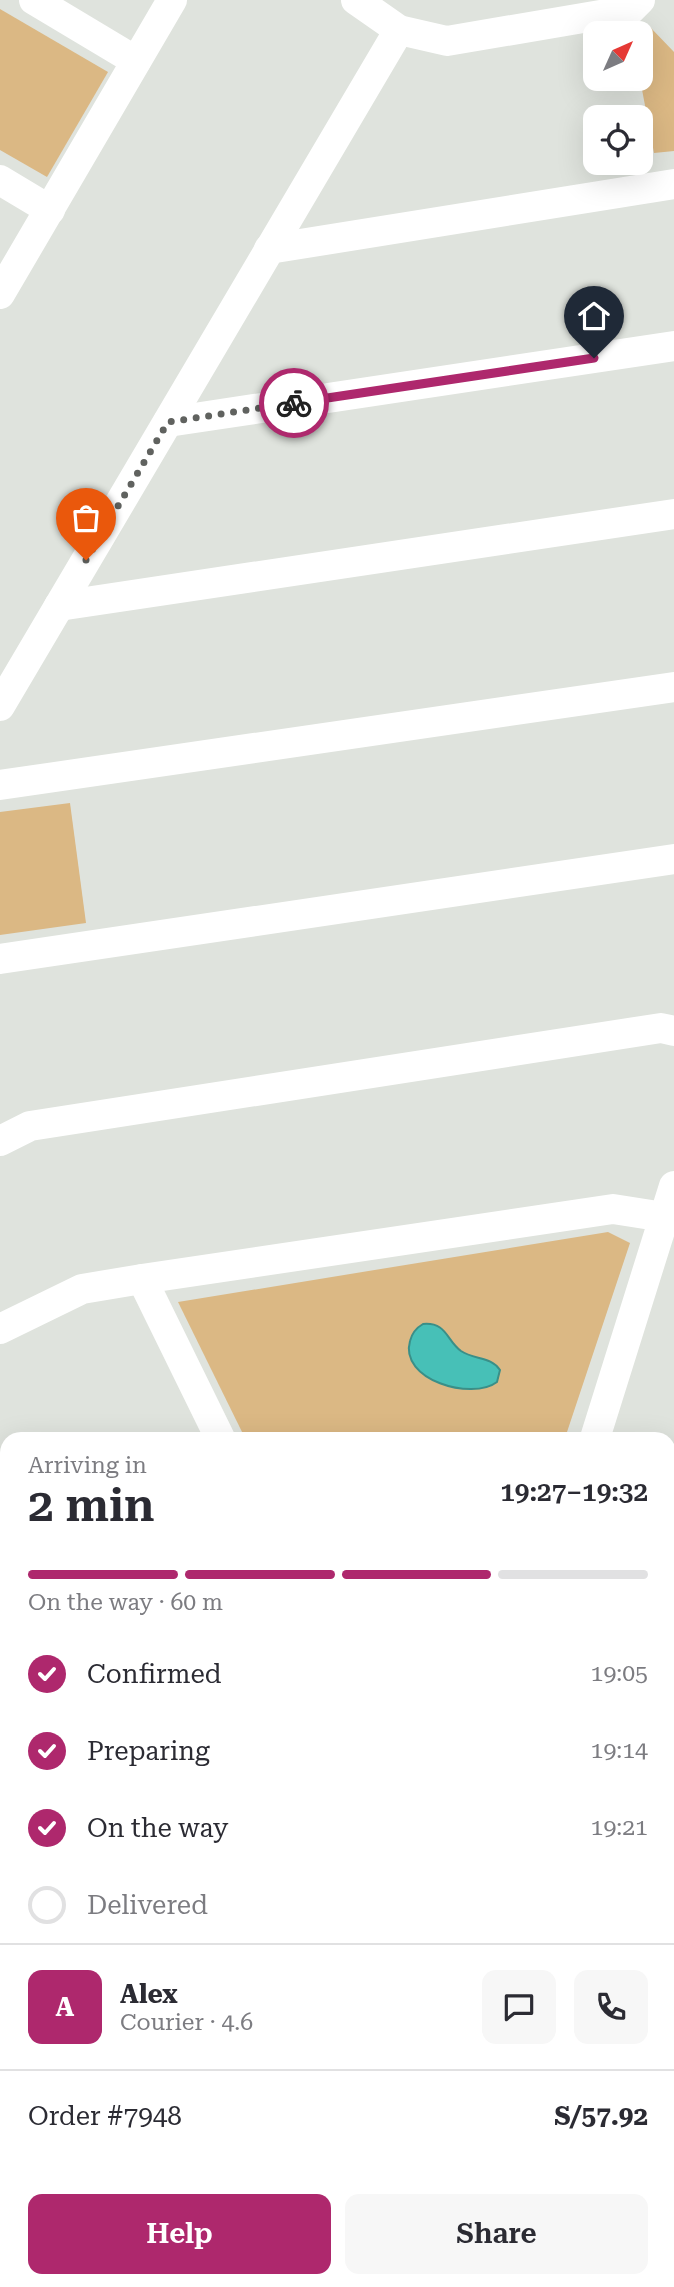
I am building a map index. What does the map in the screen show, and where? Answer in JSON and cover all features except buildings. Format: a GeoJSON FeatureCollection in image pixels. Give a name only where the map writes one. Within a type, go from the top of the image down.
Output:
{"type":"FeatureCollection","features":[{"type":"Feature","properties":{"kind":"street"},"geometry":{"type":"LineString","coordinates":[[34,0],[136,61]]}},
{"type":"Feature","properties":{"kind":"street"},"geometry":{"type":"LineString","coordinates":[[0,294],[172,0]]}},
{"type":"Feature","properties":{"kind":"street"},"geometry":{"type":"LineString","coordinates":[[356,0],[399,30],[447,41],[630,10],[640,0]]}},
{"type":"Feature","properties":{"kind":"street"},"geometry":{"type":"LineString","coordinates":[[0,706],[399,30]]}},
{"type":"Feature","properties":{"kind":"street"},"geometry":{"type":"LineString","coordinates":[[0,180],[50,209]]}},
{"type":"Feature","properties":{"kind":"street"},"geometry":{"type":"LineString","coordinates":[[270,249],[674,184]]}},
{"type":"Feature","properties":{"kind":"street"},"geometry":{"type":"LineString","coordinates":[[168,422],[674,346]]}},
{"type":"Feature","properties":{"kind":"street"},"geometry":{"type":"LineString","coordinates":[[59,606],[674,514]]}},
{"type":"Feature","properties":{"kind":"street"},"geometry":{"type":"LineString","coordinates":[[0,785],[674,687]]}},
{"type":"Feature","properties":{"kind":"street"},"geometry":{"type":"LineString","coordinates":[[0,959],[674,859]]}},
{"type":"Feature","properties":{"kind":"street"},"geometry":{"type":"LineString","coordinates":[[0,1140],[30,1126],[661,1028],[674,1031]]}},
{"type":"Feature","properties":{"kind":"street"},"geometry":{"type":"LineString","coordinates":[[597,1432],[674,1186]]}},
{"type":"Feature","properties":{"kind":"street"},"geometry":{"type":"LineString","coordinates":[[0,1329],[82,1289],[613,1209],[664,1217]]}},
{"type":"Feature","properties":{"kind":"street"},"geometry":{"type":"LineString","coordinates":[[142,1279],[217,1432]]}},
{"type":"Feature","properties":{"kind":"shaded area"},"geometry":{"type":"Polygon","coordinates":[[[0,9],[108,72],[47,177],[0,150],[0,9]]]}},
{"type":"Feature","properties":{"kind":"shaded area"},"geometry":{"type":"Polygon","coordinates":[[[653,30],[674,52],[674,151],[654,153],[653,105],[645,105],[642,91],[653,91],[653,30]]]}},
{"type":"Feature","properties":{"kind":"shaded area"},"geometry":{"type":"Polygon","coordinates":[[[70,803],[86,923],[0,935],[0,812],[70,803]]]}},
{"type":"Feature","properties":{"kind":"shaded area"},"geometry":{"type":"Polygon","coordinates":[[[608,1232],[630,1243],[567,1432],[242,1432],[178,1302],[608,1232]]]}},
{"type":"Feature","properties":{"kind":"water"},"geometry":{"type":"Polygon","coordinates":[[[423,1324],[442,1329],[461,1351],[492,1362],[500,1370],[497,1382],[486,1387],[456,1388],[426,1376],[415,1367],[410,1355],[412,1336],[423,1324]]]}},
{"type":"Feature","properties":{"kind":"way so far"},"geometry":{"type":"LineString","coordinates":[[86,560],[168,422],[294,403]]}},
{"type":"Feature","properties":{"kind":"route"},"geometry":{"type":"LineString","coordinates":[[294,403],[594,358]]}}]}
